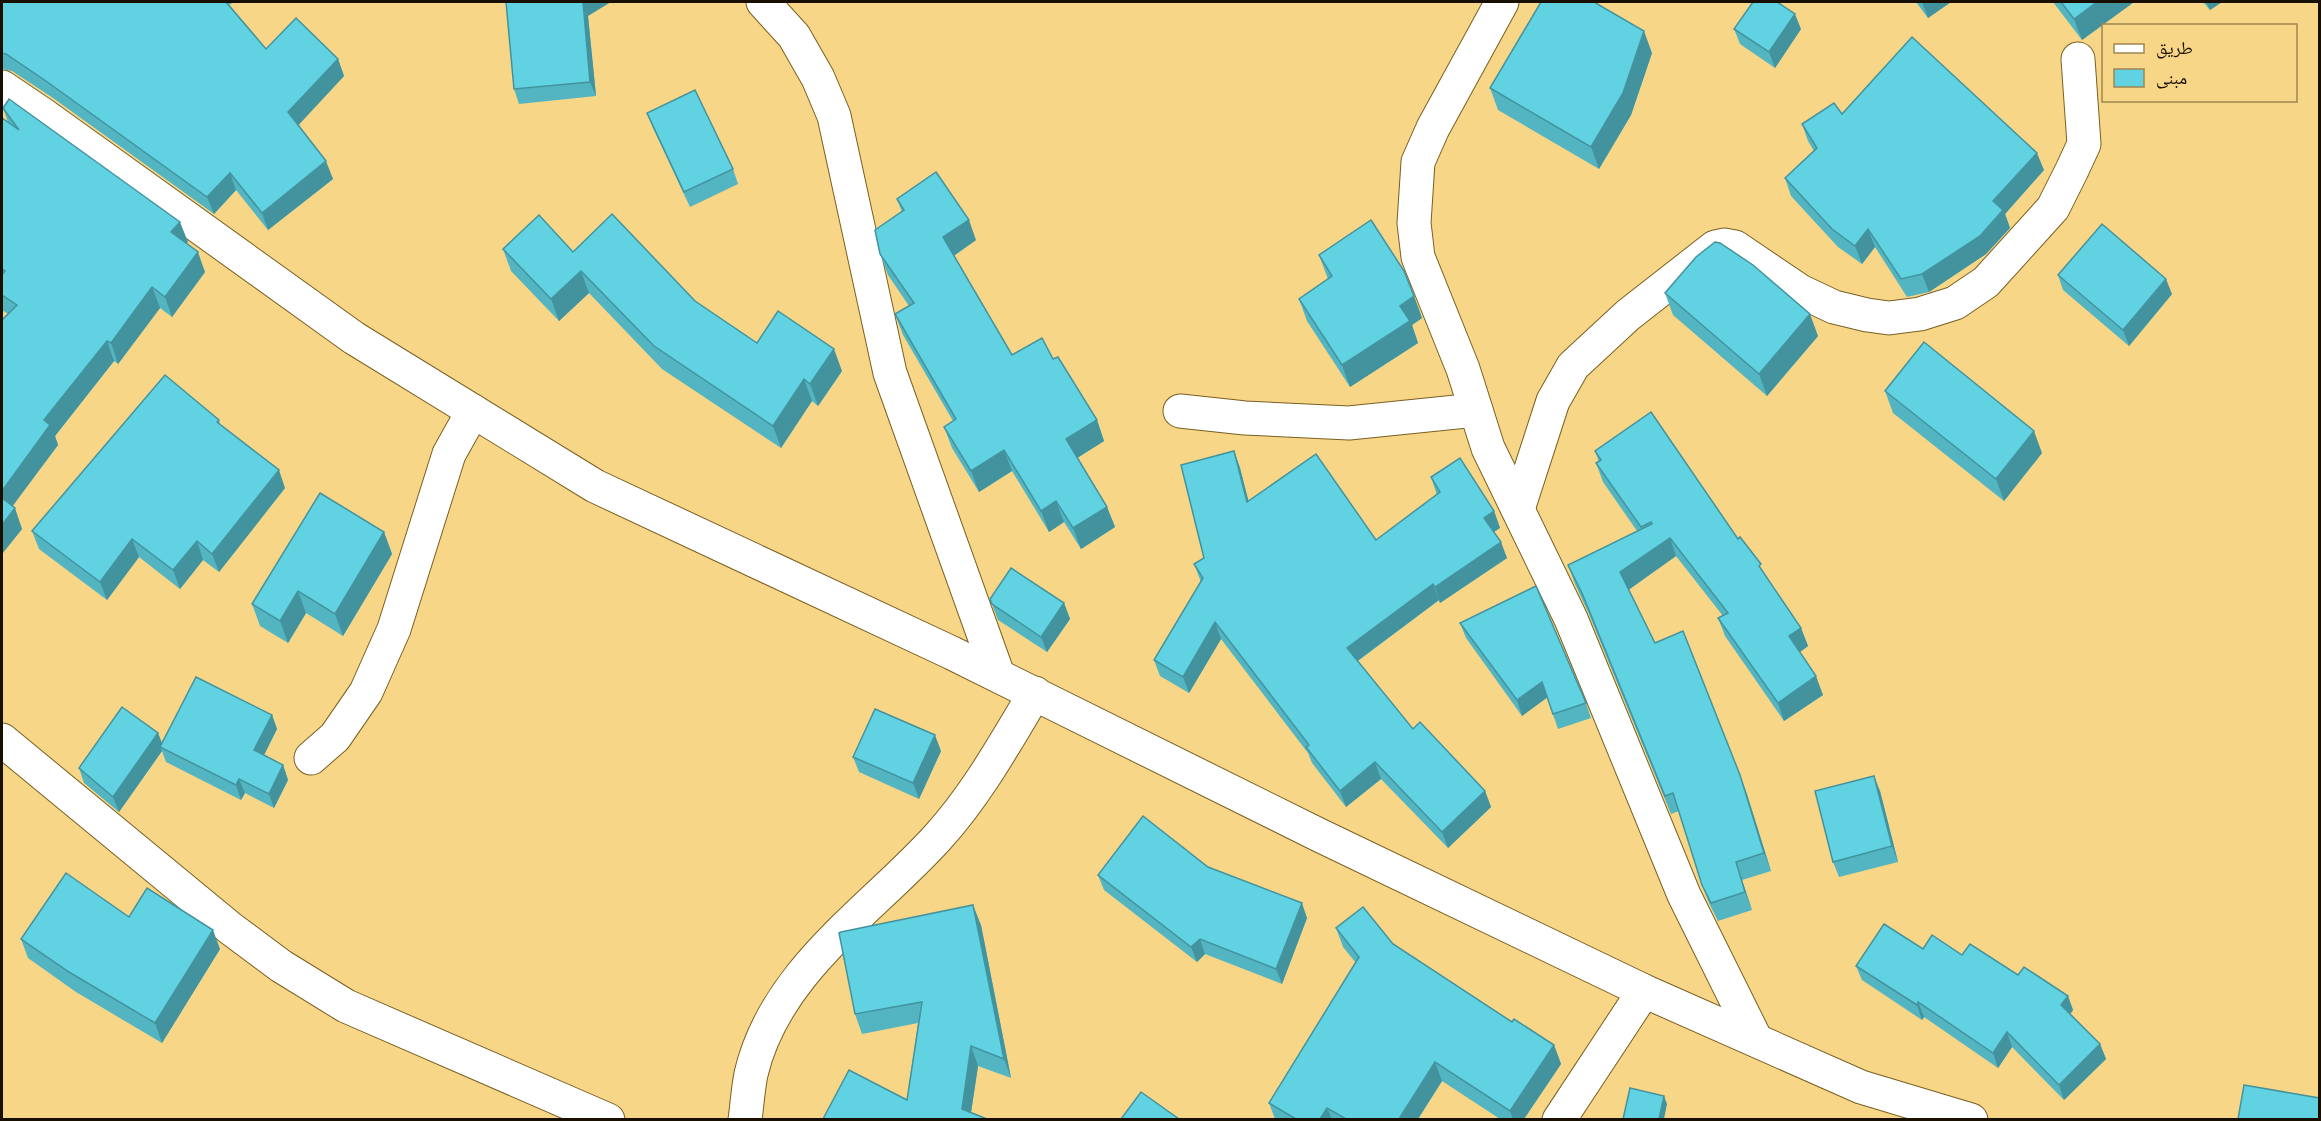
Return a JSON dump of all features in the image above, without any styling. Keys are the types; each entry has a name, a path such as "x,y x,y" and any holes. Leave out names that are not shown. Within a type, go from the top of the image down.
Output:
{"street":[{"path":"763,2 794,36 818,78 834,116 890,373 998,675"},
{"path":"1502,2 1433,128 1418,162 1414,223 1418,257 1463,369 1488,448 1571,620 1684,895 1756,1040"},
{"path":"1518,508 1553,401 1573,366 1628,315 1715,248 1724,245 1735,247 1800,291 1834,307 1867,315 1906,317 1941,309 1955,303 1986,282 2053,208 2084,144 2078,59"},
{"path":"2,87 354,338 595,486 998,675 1319,835 1644,991 1861,1087 1971,1119"},
{"path":"1180,411 1245,418 1349,423 1476,410"},
{"path":"311,758 335,737 366,692 394,629 449,454 473,411"},
{"path":"745,1119 754,1065 763,1039 786,997 812,962 834,938 922,853 975,792 1035,693"},
{"path":"2,740 230,928 281,966 346,1006 608,1119"},
{"path":"1559,1119 1644,991"}],"building":[{"path":"2,2 226,2 266,49 296,18 338,59 288,112 326,161 262,213 230,173 207,197 46,81 2,53"},
{"path":"506,2 583,2 590,82 514,89"},
{"path":"1541,2 1594,2 1644,31 1623,93 1591,147 1490,88"},
{"path":"1753,2 1777,2 1795,14 1769,52 1734,29"},
{"path":"2061,2 2097,2 2074,19"},
{"path":"1912,37 2037,153 1993,201 2003,210 1980,236 1922,274 1901,279 1868,229 1855,246 1832,229 1785,178 1817,148 1802,124 1834,103 1842,114"},
{"path":"695,90 733,169 684,192 647,113"},
{"path":"9,99 180,222 171,232 198,252 165,297 152,287 111,343 107,341 44,420 50,425 2,491 2,320 17,305 2,295 2,275 5,271 2,269 2,118 19,130 3,108"},
{"path":"936,172 969,220 943,237 1012,355 1042,338 1053,359 1058,357 1097,420 1066,439 1107,507 1073,528 1056,501 1041,511 1004,450 971,471 944,427 956,419 895,314 914,303 880,254 875,230 904,210 897,199"},
{"path":"612,214 695,301 757,343 778,311 834,349 810,384 804,379 773,426 654,346 581,271 551,299 503,249 539,215 573,252"},
{"path":"1371,220 1404,271 1414,296 1400,306 1410,321 1342,365 1299,299 1332,276 1319,255"},
{"path":"2102,224 2166,279 2123,330 2058,275"},
{"path":"1715,242 1753,265 1810,314 1759,374 1665,293 1696,257"},
{"path":"1924,342 2034,431 1996,479 1885,391"},
{"path":"165,375 219,420 217,422 279,470 212,554 197,541 173,570 132,539 100,582 32,531"},
{"path":"1651,412 1738,539 1740,537 1761,564 1759,566 1801,628 1789,636 1816,676 1778,703 1718,618 1728,613 1670,538 1620,572 1655,643 1683,631 1740,775 1764,853 1736,862 1745,892 1711,903 1702,885 1673,793 1665,796 1582,593 1568,565 1652,524 1651,522 1641,527 1596,463 1601,460 1595,451"},
{"path":"1234,451 1247,502 1316,454 1376,540 1440,492 1431,477 1460,458 1494,511 1484,518 1501,542 1435,587 1433,584 1347,648 1413,729 1420,722 1485,791 1442,832 1375,762 1340,791 1306,747 1309,745 1215,622 1183,677 1154,660 1203,578 1194,564 1204,558 1181,465"},
{"path":"320,493 384,532 335,614 298,591 280,621 252,604"},
{"path":"2,498 15,508 2,525"},
{"path":"1011,568 1064,603 1041,637 992,604 990,599"},
{"path":"1536,586 1586,703 1553,714 1542,682 1517,700 1460,623"},
{"path":"196,677 272,715 254,750 283,765 269,794 239,779 236,785 160,747"},
{"path":"122,707 158,733 113,797 79,768"},
{"path":"875,709 935,735 913,783 853,757"},
{"path":"1874,776 1892,846 1833,862 1815,791"},
{"path":"1143,816 1208,867 1302,903 1276,969 1200,939 1191,947 1098,875"},
{"path":"66,873 129,917 147,888 213,930 155,1023 69,972 21,939"},
{"path":"973,905 1004,1059 971,1046 962,1109 987,1119 823,1119 849,1070 907,1100 922,1002 855,1014 839,933"},
{"path":"1363,907 1393,944 1512,1022 1514,1019 1554,1045 1510,1111 1435,1062 1399,1119 1346,1119 1327,1108 1320,1119 1296,1119 1269,1103 1359,957 1336,928"},
{"path":"1884,924 1923,949 1932,935 1962,955 1970,944 2018,975 2024,967 2068,996 2061,1005 2100,1044 2059,1085 2007,1032 1993,1053 1918,1002 1917,1005 1856,966"},
{"path":"2244,1085 2319,1098 2319,1119 2238,1119"},
{"path":"1630,1088 1664,1096 1659,1119 1623,1119"},
{"path":"1141,1092 1179,1119 1121,1119"}]}
